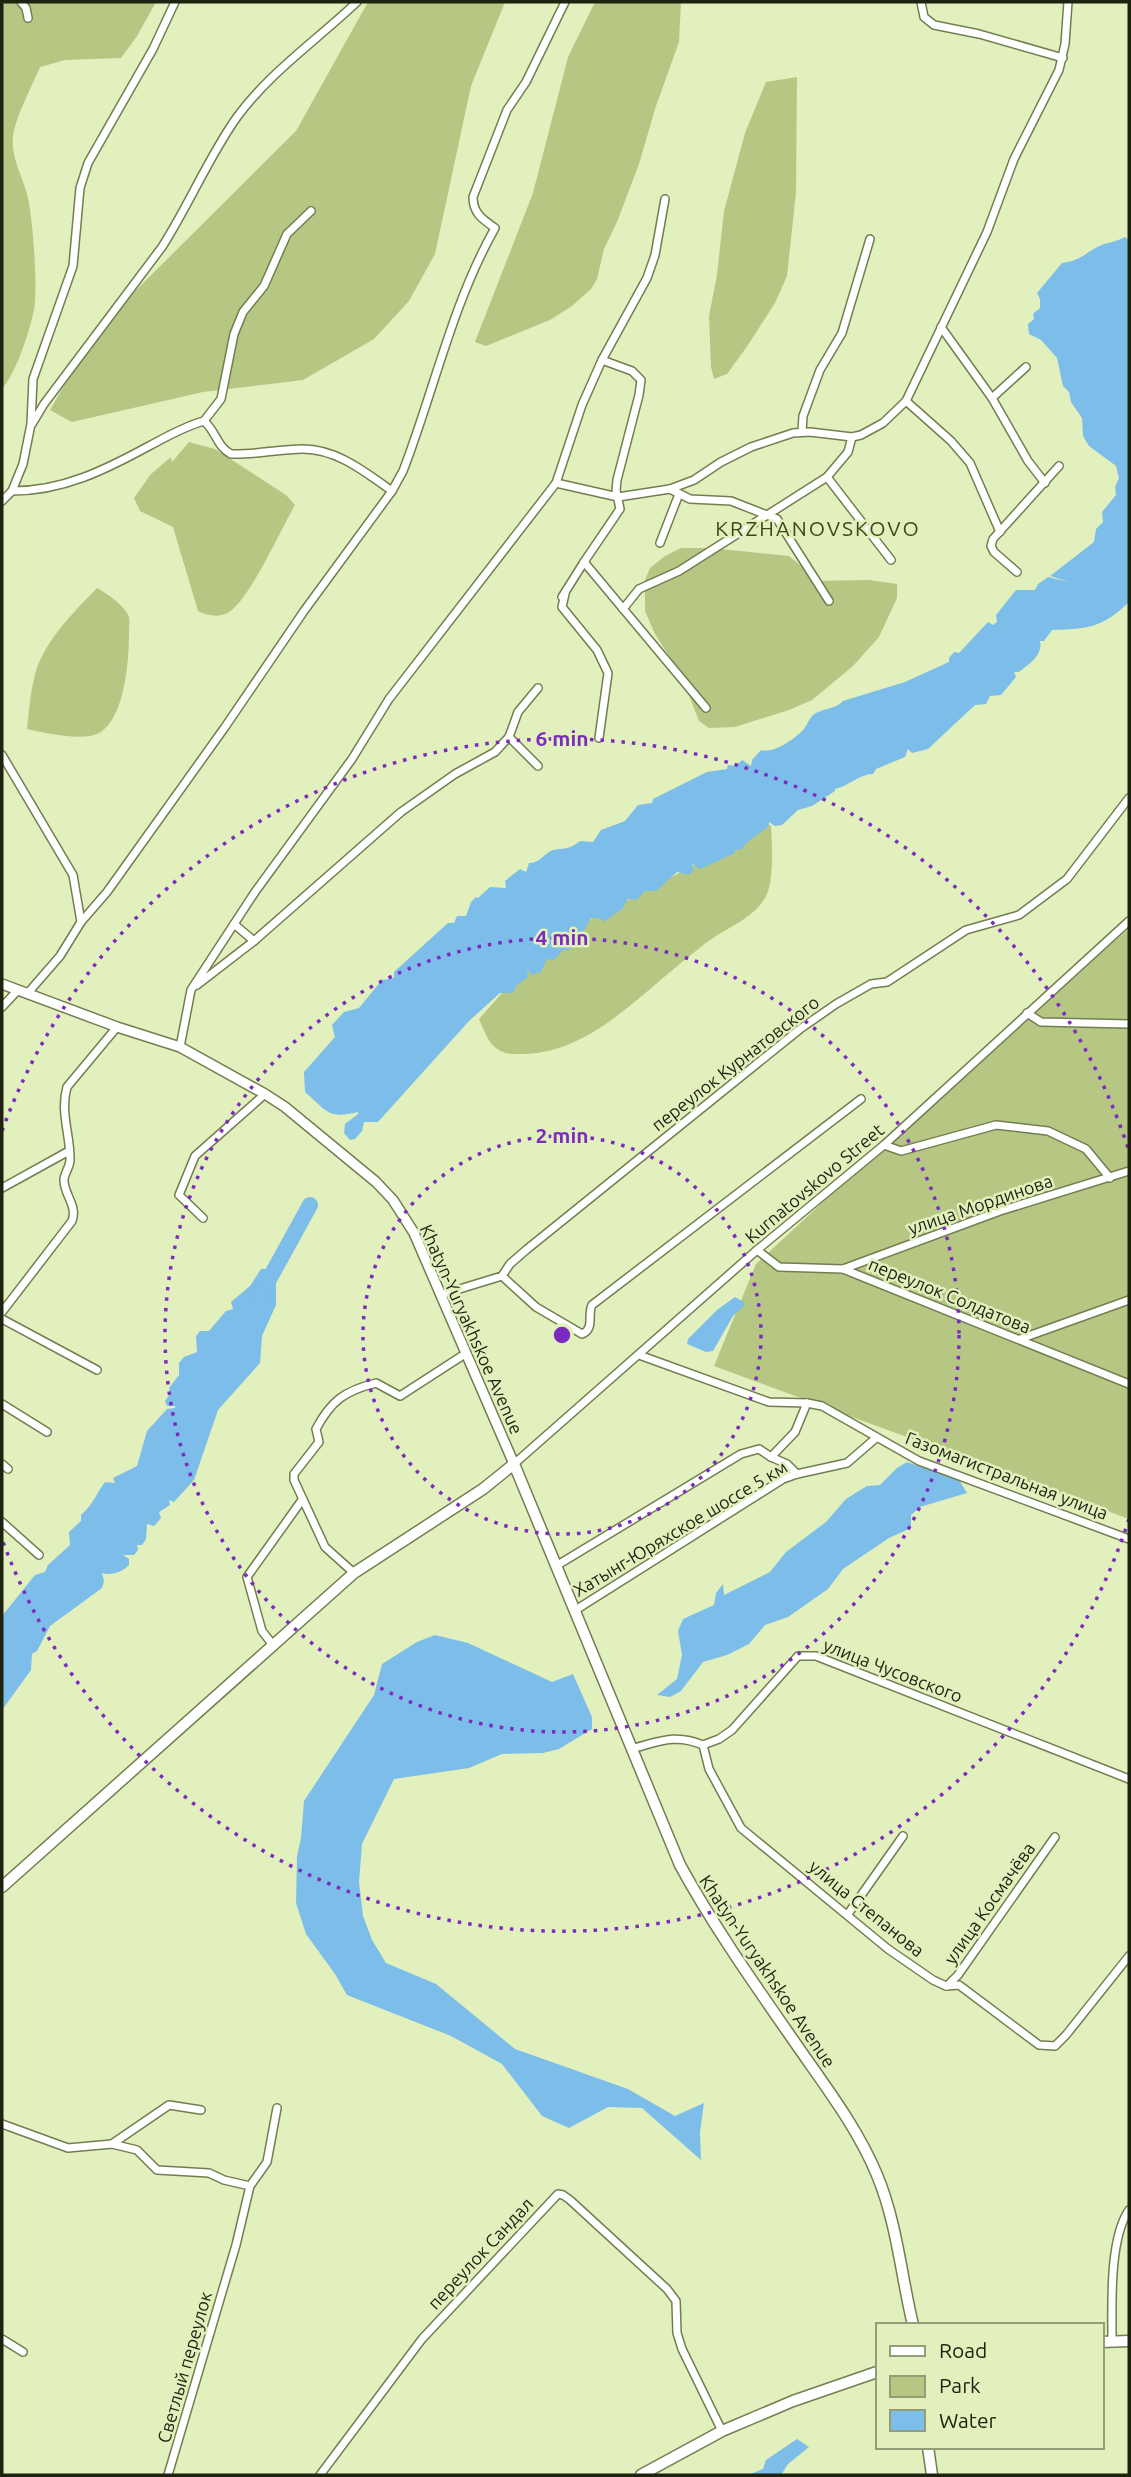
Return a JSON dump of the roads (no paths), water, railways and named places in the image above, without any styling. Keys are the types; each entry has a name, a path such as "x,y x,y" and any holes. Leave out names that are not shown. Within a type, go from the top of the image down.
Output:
{"main road":[{"name":"Khatyn-Yuryakhskoe Avenue","path":"514,1464 680,1864 701,1904 862,2143 886,2199 912,2323"},
{"path":"2,1888 354,1573 483,1489 514,1464"},
{"name":"Khatyn-Yuryakhskoe Avenue","path":"906,2323 907,2302"},
{"path":"1106,2341 1129,2341"},
{"path":"641,2475 722,2431 793,2401 876,2372"},
{"path":"863,2377 876,2379"},
{"path":"928,2449 932,2475"}],"street":[{"path":"21,2 26,8 28,18"},
{"path":"2,501 12,491 23,464 31,424 31,394 35,371 74,266 75,226 84,174 153,49 174,2"},
{"path":"31,424 162,247 237,117 273,76 357,2"},
{"path":"2,1007 60,956 80,922 107,892 304,611 392,491 412,447 465,291 495,229 473,208 473,197 507,110 526,82 565,2"},
{"path":"921,2 923,17 934,25 979,34 1063,58"},
{"path":"556,483 618,497 670,489 694,480 751,447 802,432 852,437 883,423 906,401 987,232 1014,159 1059,70 1063,58 1068,2"},
{"path":"180,1046 191,990 234,924 352,759 389,699 556,483 582,405 602,360 647,278 655,255 664,200"},
{"path":"12,491 45,490 62,486 100,472 172,434 204,421 221,398 234,334 243,312 264,286 287,234 311,211"},
{"path":"802,432 803,416 820,370 842,333 870,239"},
{"path":"941,327 992,398 1028,461 1045,483"},
{"path":"599,738 608,673 597,650 562,607 564,595 620,509 617,480 641,380 632,371 602,360"},
{"path":"992,398 1026,367"},
{"path":"906,401 951,441 970,463 1000,532"},
{"path":"204,421 210,426 223,450 231,454 304,449 321,451 339,456 392,491"},
{"path":"624,609 639,589 679,572 827,477 848,452 852,437"},
{"path":"1017,572 994,552 991,546 993,539 1059,466"},
{"path":"827,477 891,560"},
{"path":"670,489 690,499 731,501 777,519 829,601"},
{"path":"660,542 679,494"},
{"path":"584,562 706,708"},
{"path":"191,990 254,941 401,812 455,774 495,752 509,737 518,712 538,688"},
{"path":"509,737 538,766"},
{"path":"2,755 73,875 80,922"},
{"name":"переулок Курнатовского","path":"502,1276 510,1264 526,1250 809,1023 872,984 887,982 966,930 1018,915 1067,879 1129,798"},
{"name":"Kurnatovskovo Street","path":"514,1464 757,1250 884,1145 1129,920"},
{"path":"234,924 254,941"},
{"name":"Khatyn-Yuryakhskoe Avenue","path":"2,984 117,1027 180,1046 285,1107 367,1174 393,1200 414,1233 464,1354 514,1464"},
{"path":"1027,1013 1041,1022 1129,1024"},
{"path":"2,1312 72,1221 74,1210 64,1180 71,1160 63,1107 67,1087 117,1027"},
{"path":"203,1218 179,1195 195,1156 265,1094"},
{"path":"440,1295 502,1276 536,1307 582,1334 587,1332 592,1305 861,1099"},
{"path":"884,1145 901,1150 996,1125 1048,1130 1086,1149 1110,1178"},
{"path":"2,1188 69,1151"},
{"name":"улица Мординова","path":"842,1269 1000,1212 1129,1171"},
{"name":"переулок Солдатова","path":"757,1250 779,1267 842,1269 1129,1384"},
{"path":"1020,1339 1129,1300"},
{"path":"2,1319 97,1370"},
{"path":"354,1573 325,1547 294,1480 295,1474 319,1442 316,1429 326,1410 353,1388 376,1383 400,1396 464,1354"},
{"name":"Газомагистральная улица","path":"639,1355 769,1402 822,1406 919,1461 1129,1539"},
{"name":"Хатынг-Юряхское шоссе 5 км","path":"556,1566 741,1454 759,1449 771,1457 794,1432 807,1403"},
{"path":"2,1404 47,1432"},
{"name":"Хатынг-Юряхское шоссе 5 км","path":"574,1611 783,1479 848,1462 876,1438"},
{"path":"771,1457 787,1464 797,1474"},
{"path":"273,1645 262,1631 247,1577 302,1500"},
{"path":"2,1522 39,1555"},
{"name":"улица Чусовского","path":"703,1745 732,1730 798,1656 816,1656 1129,1779"},
{"path":"631,1749 680,1738 703,1745"},
{"name":"улица Степанова","path":"703,1745 709,1769 741,1828 888,1949 933,1980 946,1986 960,1985 1039,2045 1055,2046 1129,1956"},
{"path":"848,1914 903,1836"},
{"name":"улица Космачёва","path":"946,1986 958,1975 1055,1837"},
{"path":"112,2144 169,2105 201,2110"},
{"name":"Светлый переулок","path":"168,2475 230,2267 250,2186 267,2162 277,2108"},
{"path":"2,2124 68,2148 112,2144 137,2150 157,2169 209,2174 250,2186"},
{"name":"переулок Сандал","path":"320,2475 422,2339 558,2194 570,2200 667,2289 676,2301 677,2333 682,2349 722,2431"},
{"path":"1106,2341 1122,2221 1129,2210"},
{"path":"2,2339 23,2352"}],"water":[{"path":"1125,237 1129,240 1129,602 1111,617 1094,625 1052,630 1044,641 1040,641 1039,651 1034,659 1019,672 1014,672 1016,677 1001,695 990,696 986,704 975,705 928,749 912,753 908,749 905,757 876,769 873,774 835,789 812,806 798,810 782,825 775,826 769,822 769,826 741,850 735,849 735,853 700,869 692,864 694,870 689,875 677,872 656,891 645,891 637,900 628,899 622,909 603,922 600,918 591,918 583,932 586,938 580,944 573,938 573,947 567,951 564,949 554,960 547,959 540,974 530,975 530,971 527,971 528,977 516,986 513,993 500,993 469,1021 378,1122 364,1122 362,1131 355,1139 350,1140 344,1133 345,1124 358,1112 340,1115 324,1109 305,1092 304,1072 335,1037 332,1025 344,1012 359,1008 382,980 394,978 394,972 448,923 454,923 457,916 466,916 476,897 490,887 506,888 505,881 520,869 526,872 529,863 538,861 553,850 570,847 580,841 593,842 601,830 625,821 638,805 652,803 653,799 707,772 727,769 728,765 736,766 742,760 751,766 752,760 761,750 772,750 790,741 817,713 843,701 905,682 949,662 954,652 959,653 988,622 993,625 997,622 996,615 1016,590 1035,590 1038,584 1048,577 1069,582 1050,576 1094,542 1096,529 1103,522 1102,512 1116,495 1115,487 1119,478 1116,466 1089,446 1083,436 1082,418 1063,386 1057,358 1041,340 1029,334 1028,324 1040,308 1037,293 1062,263 1075,260 1104,244"},
{"path":"261,1269 265,1269 276,1280 276,1305 262,1336 260,1363 218,1410 194,1480 174,1502 169,1500 170,1505 159,1512 161,1518 154,1526 147,1524 146,1539 142,1545 137,1545 138,1550 134,1555 123,1555 129,1559 129,1565 117,1573 102,1573 102,1588 50,1626 37,1651 32,1654 31,1670 2,1710 2,1616 35,1575 45,1572 48,1565 70,1545 69,1532 81,1521 81,1515 105,1482 115,1483 113,1478 137,1466 147,1431 167,1409 175,1408 167,1406 165,1401 170,1394 169,1388 179,1375 179,1363 184,1357 197,1352 196,1336 200,1331 209,1331 226,1311 233,1309 231,1302 250,1286"},
{"path":"735,1297 744,1302 744,1306 733,1316 713,1351 706,1352 687,1344 688,1339 717,1310"},
{"path":"907,1462 959,1480 967,1493 920,1507 911,1515 911,1528 889,1538 843,1569 828,1589 788,1617 765,1625 749,1644 727,1655 703,1662 681,1691 670,1697 657,1695 677,1679 682,1655 678,1631 683,1619 714,1605 716,1593 723,1584 724,1595 770,1572 786,1552 826,1522 846,1499 867,1486 880,1485"},
{"path":"435,1635 468,1643 552,1682 573,1674 592,1717 592,1729 559,1749 543,1753 502,1754 469,1768 394,1779 362,1844 359,1882 363,1916 372,1940 386,1963 436,1984 515,2049 628,2089 675,2116 704,2103 700,2132 701,2160 642,2108 608,2107 569,2128 542,2116 502,2064 451,2036 347,1995 306,1934 296,1903 297,1856 304,1801 374,1695 382,1664 417,1642"},
{"path":"797,2439 809,2447 788,2464 781,2475 748,2475 763,2469 766,2460"}],"waterway":[{"path":"261,1294 310,1205"}],"district":[{"name":"KRZHANOVSKOVO","path":"818,528"}]}
